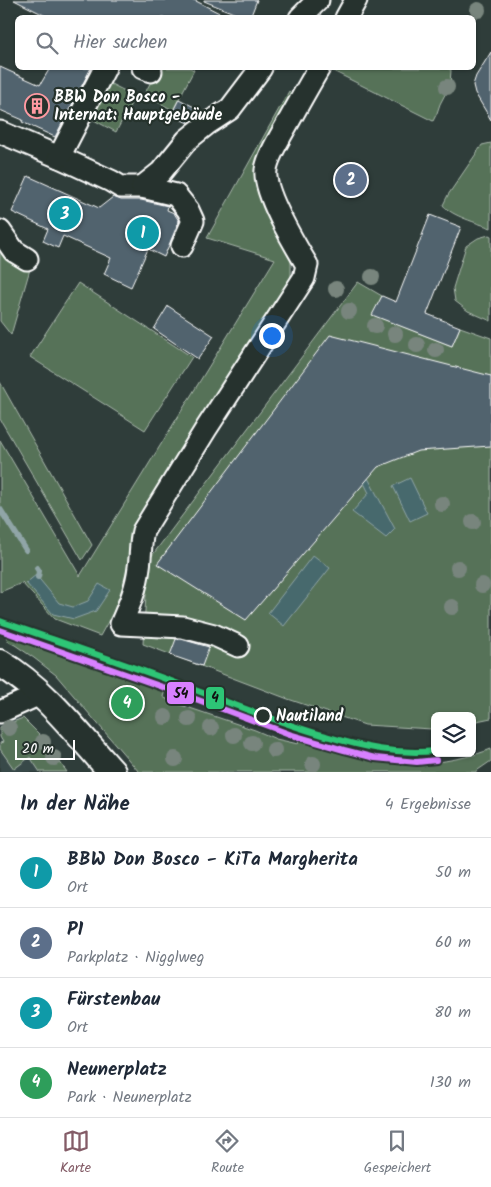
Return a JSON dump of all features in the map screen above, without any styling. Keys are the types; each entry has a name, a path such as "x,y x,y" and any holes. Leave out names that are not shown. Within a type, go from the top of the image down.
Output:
{"main road":[{"path":"0,663 12,670 54,706 112,772"},
{"path":"87,744 105,772"},
{"path":"87,744 118,772"}],"street":[{"path":"303,15 318,0"},
{"path":"348,15 356,0"},
{"path":"59,157 104,70"},
{"path":"142,188 161,172 187,140 230,109 259,70"},
{"path":"238,646 214,635 183,627 121,624 132,598 139,567 140,542 143,531 206,429 304,278 307,265 290,236 272,198 266,170 276,144 318,70"},
{"path":"0,132 59,157 121,187 142,188 176,196 188,210 193,221 182,246"},
{"path":"0,231 14,251 27,259"},
{"path":"0,712 40,694"}],"shaded area":[{"path":"0,702 19,719 23,718 41,736 67,772 0,772"}],"green space":[{"path":"157,70 194,70 173,110 144,95"},
{"path":"451,70 450,85 433,121 333,71"},
{"path":"107,82 135,96 116,132 88,117"},
{"path":"289,91 294,95 259,188 291,260 291,278 186,453 131,580 100,636 55,619 22,583 0,592 0,440 80,576 275,259 207,238"},
{"path":"491,143 491,228 458,216 443,205 482,145"},
{"path":"491,236 491,321 468,311 455,301 453,288 466,246 478,238"},
{"path":"0,250 4,255 30,269 11,335 0,321"},
{"name":"Nautiland","path":"358,282 382,296 373,315 452,346 460,327 491,338 491,718 476,721 476,712 431,712 431,729 365,725 288,699 143,644 148,561"},
{"path":"78,283 192,357 145,430 30,357"},
{"path":"0,382 92,545 82,560 0,419"},
{"path":"7,635 16,637 165,690 163,697 172,702 276,739 298,744 301,736 374,759 420,765 465,757 476,757 476,754 491,749 491,761 475,772 139,772 56,675 9,642 6,637"},
{"path":"23,718 41,736 67,772 40,772 30,757 14,769 0,749 0,743 3,742 0,737 0,727"}],"water":[{"path":"368,478 395,529 386,538 352,512 369,493 364,483"},
{"path":"410,478 427,513 410,521 393,486"},
{"path":"313,555 330,568 284,626 268,613"},
{"path":"36,575 59,603 73,607 88,601 99,584 110,590 96,611 74,619 53,614 26,583"}],"building":[{"path":"14,0 194,0 223,15 44,15"},
{"path":"257,0 251,15 239,15 204,1"},
{"path":"491,52 491,120 475,93 473,85 476,76"},
{"name":"BBW Don Bosco - Internat: Hauptgebäude","path":"0,67 40,85 49,70 90,70 55,137 0,110"},
{"path":"179,99 196,108 188,123 171,115"},
{"path":"28,176 99,208 113,197 121,200 141,200 168,206 167,210 174,213 179,221 164,257 148,249 131,287 104,274 111,258 63,236 58,248 43,241 48,229 12,212"},
{"path":"430,215 461,227 427,314 460,327 452,346 372,315 382,296 396,302"},
{"path":"168,306 214,336 198,359 154,329"},
{"path":"330,335 491,376 491,446 418,451 378,467 246,620 157,564"},
{"path":"176,639 209,647 202,666 170,655"}],"waterway":[{"path":"0,509 26,550"},
{"path":"37,568 39,571 38,577"}],"tram line":[{"name":"4","path":"0,621 135,668 252,712 353,744 394,751 431,751"}],"transit line":[{"name":"54","path":"0,630 292,735 375,758 417,762 436,760"}],"place":[{"name":"BBW Don Bosco - Internat: Hauptgebäude","path":"37,106"},
{"name":"P1","path":"351,180"},
{"name":"Fürstenbau","path":"65,214"},
{"name":"BBW Don Bosco - KiTa Margherita","path":"143,233"},
{"name":"Neunerplatz","path":"127,703"},
{"name":"Nautiland","path":"263,716"}]}
